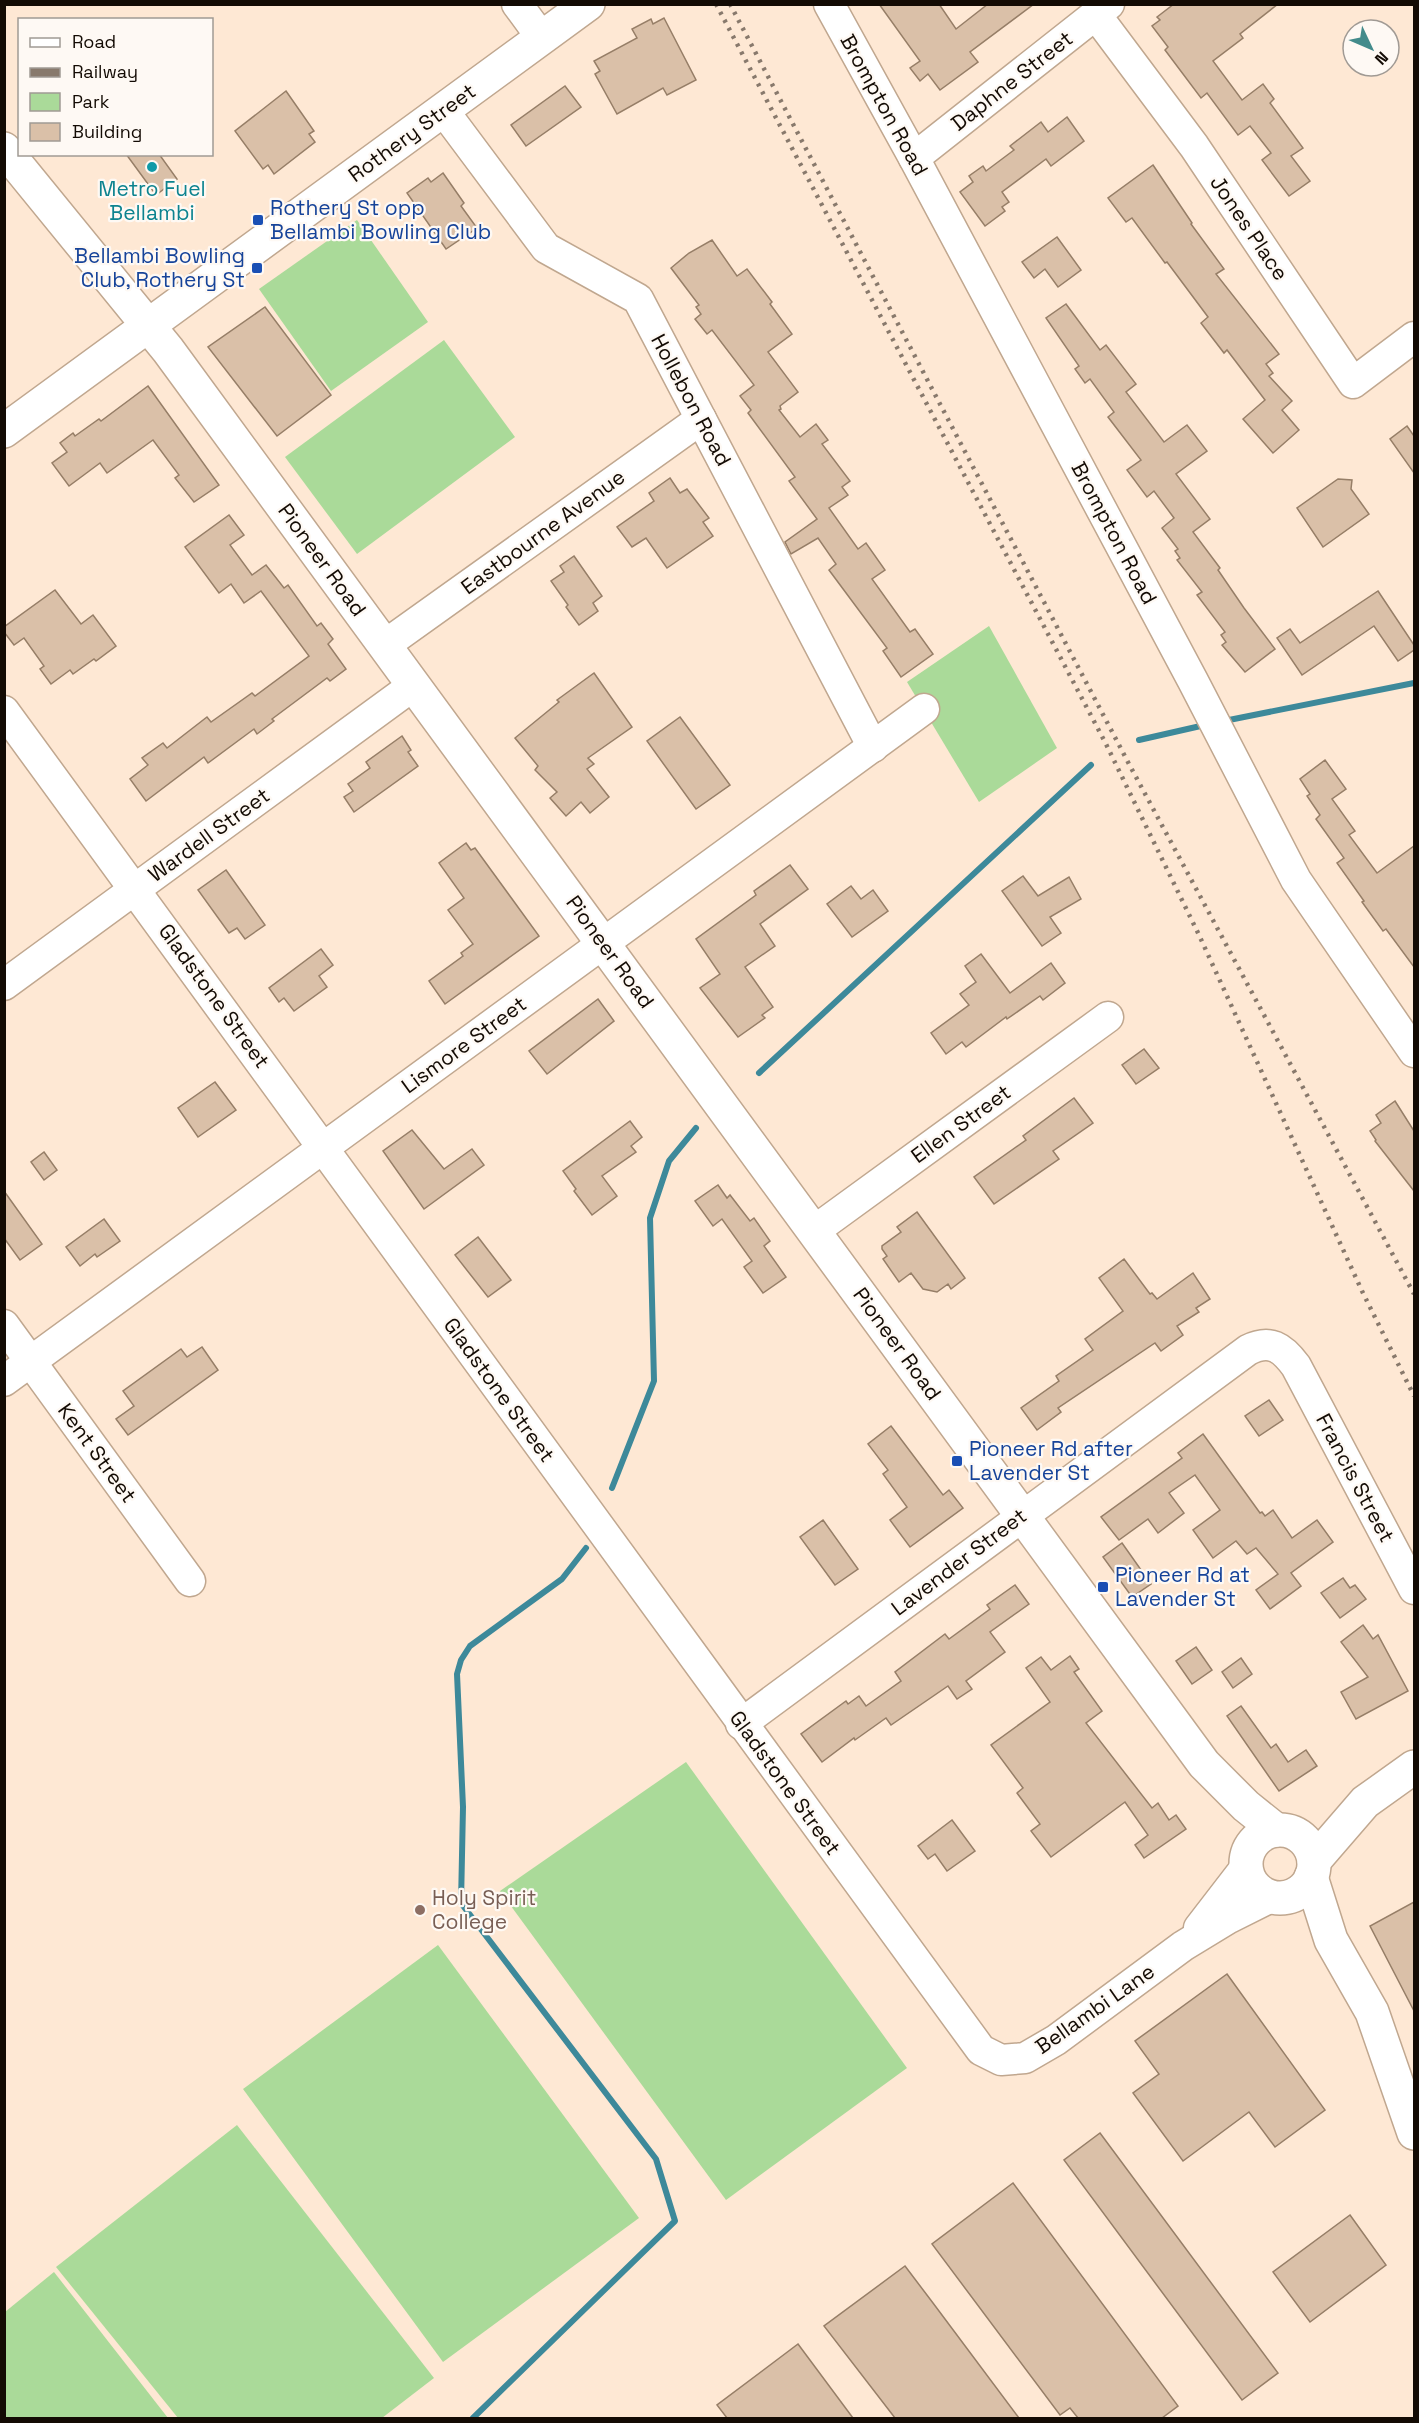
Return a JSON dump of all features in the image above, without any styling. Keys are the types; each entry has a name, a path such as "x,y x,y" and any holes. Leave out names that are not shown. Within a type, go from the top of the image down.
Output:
{"main road":[{"name":"Rothery Street","path":"4,431 588,4"},
{"name":"Pioneer Road","path":"4,149 150,326 1204,1764 1246,1806 1282,1830 1306,1842 1312,1851 1313,1869 1331,1940"},
{"name":"Pioneer Road","path":"1204,1764 1229,1817 1253,1886 1274,1898 1331,1940"},
{"path":"1274,1898 1298,1893 1306,1886 1313,1869 1365,1803 1414,1767"},
{"path":"1246,1864 1248,1851 1259,1837 1365,1803"},
{"path":"1331,1940 1372,2012 1414,2133"}],"street":[{"path":"517,4 542,38"},
{"name":"Brompton Road","path":"829,4 914,158 1296,880 1412,1044"},
{"name":"Daphne Street","path":"914,158 1103,10"},
{"name":"Jones Place","path":"1103,10 1353,383 1414,337"},
{"name":"Hollebon Road","path":"443,110 546,248 638,299 873,747"},
{"name":"Eastbourne Avenue","path":"385,645 701,419"},
{"name":"Wardell Street","path":"4,985 414,685"},
{"name":"Lismore Street","path":"4,1381 924,709"},
{"name":"Gladstone Street","path":"4,711 325,1147 741,1724 981,2050 1001,2060"},
{"name":"Ellen Street","path":"814,1231 1108,1017"},
{"name":"Kent Street","path":"4,1325 190,1581"},
{"name":"Lavender Street","path":"741,1724 1248,1350 1262,1344 1276,1346 1296,1366"},
{"name":"Francis Street","path":"1296,1366 1414,1589"},
{"name":"Bellambi Lane","path":"1183,1946 1218,1906 1246,1864"},
{"name":"Bellambi Lane","path":"1001,2060 1025,2058 1056,2040 1183,1946 1229,1918 1274,1898"}],"green space":[{"path":"357,220 428,322 331,391 259,289"},
{"path":"444,340 515,437 357,554 285,457"},
{"path":"989,626 1057,748 979,802 907,682"},
{"path":"686,1762 907,2068 726,2200 500,1891"},
{"path":"438,1945 639,2218 443,2362 243,2089"},
{"path":"237,2125 434,2378 382,2418 178,2418 56,2267"},
{"path":"54,2272 168,2418 5,2418 5,2312"}],"building":[{"path":"879,4 939,4 956,29 988,4 1034,4 970,52 978,62 940,90 928,74 920,81 910,68 920,61"},
{"path":"1174,4 1278,4 1240,34 1243,38 1213,61 1242,100 1263,84 1274,99 1270,103 1303,148 1291,156 1310,181 1289,196 1262,160 1271,153 1250,126 1238,135 1207,93 1201,98 1165,50 1168,47 1152,26 1160,20 1157,17"},
{"path":"664,18 696,80 667,95 663,88 617,114 595,74 600,71 594,61 637,38 632,29 651,19 653,24"},
{"path":"565,86 581,107 526,146 511,125"},
{"path":"286,91 314,131 309,134 315,142 274,174 268,165 263,169 235,131"},
{"path":"1067,117 1084,141 1051,166 1046,159 1002,192 1009,202 1002,207 1005,211 985,226 960,192 973,182 969,176 983,166 986,171 1014,150 1010,146 1041,122 1048,132"},
{"name":"Metro Fuel Bellambi","path":"127,156 160,156 177,179 156,195"},
{"path":"1153,165 1191,224 1224,269 1216,274 1279,354 1266,364 1273,373 1269,376 1292,401 1282,410 1299,430 1273,453 1243,419 1265,400 1227,350 1224,353 1201,323 1208,317 1167,262 1165,263 1132,218 1126,222 1108,198"},
{"path":"443,173 464,203 461,206 477,228 446,249 407,193 428,178 431,182"},
{"path":"1057,237 1081,270 1058,287 1045,269 1034,278 1022,262"},
{"path":"712,240 737,276 747,269 792,334 768,352 798,392 780,406 779,410 800,437 816,424 828,440 822,444 850,481 842,487 848,495 829,508 858,549 866,543 885,570 872,579 910,632 915,629 933,654 901,677 883,651 887,648 829,570 836,564 818,538 791,554 785,542 817,519 789,481 795,477 748,413 751,410 740,396 754,385 712,330 707,334 695,319 701,314 696,307 699,305 671,268 689,253"},
{"path":"1066,304 1100,350 1106,345 1136,384 1126,392 1164,442 1187,425 1207,451 1176,474 1210,519 1193,532 1220,568 1218,570 1244,608 1275,649 1245,672 1222,645 1226,642 1221,635 1225,632 1197,595 1202,592 1177,560 1180,558 1175,551 1178,549 1162,528 1174,518 1154,491 1147,497 1127,470 1141,460 1108,417 1114,412 1090,379 1085,383 1075,369 1079,366 1046,318"},
{"path":"265,307 331,395 277,436 208,347"},
{"path":"148,386 219,485 194,502 175,478 179,475 153,440 107,473 100,463 69,486 52,463 67,452 60,443 73,433 75,436 99,419 101,421"},
{"path":"1407,426 1414,436 1414,473 1390,439"},
{"path":"670,478 680,493 687,489 709,518 703,522 713,536 667,568 646,538 632,547 617,527 654,501 649,493"},
{"path":"1338,479 1352,480 1351,489 1369,514 1323,547 1297,508"},
{"path":"229,515 244,535 230,545 252,575 266,565 284,588 288,585 317,626 321,623 333,639 328,644 346,669 330,681 327,678 272,719 274,721 257,734 254,729 208,763 204,757 146,801 130,779 148,765 142,758 163,743 167,748 207,717 211,722 252,693 255,696 309,656 261,591 244,603 231,584 219,593 185,547"},
{"path":"574,556 602,596 593,603 598,611 579,625 551,581 564,572 560,566"},
{"path":"55,590 81,624 93,615 116,646 96,661 94,659 73,674 70,670 51,684 40,669 44,666 24,638 14,645 4,632 4,627"},
{"path":"1378,591 1414,645 1414,650 1398,661 1374,626 1302,675 1277,638 1290,629 1300,643"},
{"path":"594,673 632,727 588,758 594,764 587,769 609,797 590,813 581,802 566,816 550,798 557,792 535,770 538,766 515,738 559,702 557,700"},
{"path":"680,717 730,785 696,809 647,741"},
{"path":"402,736 411,750 408,752 418,766 354,812 344,797 353,791 348,784 370,768 366,762"},
{"path":"1325,760 1346,789 1332,799 1355,831 1349,835 1377,873 1414,846 1414,967 1386,929 1383,931 1362,902 1364,901 1337,863 1344,858 1316,819 1320,815 1307,796 1310,794 1300,779"},
{"path":"466,843 471,850 475,848 539,936 445,1004 429,981 463,956 461,953 473,944 448,910 464,898 439,863"},
{"path":"790,865 808,889 760,924 775,946 745,967 773,1007 762,1015 765,1018 738,1037 700,988 720,974 696,939 756,895 754,891"},
{"path":"226,870 265,925 245,939 237,928 229,933 198,890"},
{"path":"1023,876 1038,896 1069,877 1081,899 1050,917 1061,933 1042,946 1002,891"},
{"path":"851,886 861,899 873,890 888,911 852,937 827,904"},
{"path":"321,949 333,965 319,976 327,987 294,1011 284,998 279,1002 269,988"},
{"path":"981,954 1010,993 1051,963 1065,983 1043,1000 1040,996 1007,1019 1006,1017 966,1047 962,1042 946,1054 931,1033 969,1005 960,994 976,982 965,966"},
{"path":"598,999 614,1021 547,1074 529,1051"},
{"path":"1144,1049 1159,1068 1136,1084 1122,1065"},
{"path":"215,1082 236,1110 198,1137 178,1108"},
{"path":"1074,1098 1093,1123 1053,1151 1059,1159 994,1204 974,1177 1026,1140 1023,1136"},
{"path":"1395,1101 1414,1131 1414,1191 1375,1141 1370,1131 1381,1123 1376,1115"},
{"path":"630,1121 642,1137 631,1146 636,1152 602,1176 617,1196 592,1215 574,1191 576,1189 563,1171"},
{"path":"412,1130 444,1169 472,1149 484,1165 424,1209 383,1151"},
{"path":"44,1152 57,1170 44,1180 31,1162"},
{"path":"718,1185 727,1198 730,1195 750,1221 754,1218 770,1241 764,1246 786,1277 763,1293 744,1267 752,1261 722,1219 713,1226 695,1201"},
{"path":"4,1191 42,1244 20,1260 4,1238"},
{"path":"917,1212 965,1278 951,1289 948,1284 937,1292 923,1289 911,1273 899,1282 883,1259 887,1256 882,1246 901,1232 897,1227"},
{"path":"104,1219 120,1241 97,1257 95,1254 80,1266 66,1247"},
{"path":"478,1237 511,1280 488,1297 455,1255"},
{"path":"1124,1259 1150,1294 1152,1293 1157,1299 1193,1273 1210,1299 1196,1308 1199,1312 1177,1326 1183,1335 1161,1351 1155,1343 1058,1408 1061,1412 1037,1430 1021,1408 1059,1381 1056,1376 1093,1350 1085,1339 1123,1311 1099,1278"},
{"path":"202,1347 218,1370 128,1435 116,1419 134,1406 123,1391 181,1349 187,1357"},
{"path":"1269,1400 1283,1420 1259,1436 1245,1416"},
{"path":"891,1426 943,1495 949,1490 963,1508 910,1547 890,1520 907,1507 883,1474 888,1470 868,1444"},
{"path":"1203,1434 1260,1513 1262,1512 1265,1516 1273,1510 1292,1538 1317,1520 1333,1542 1291,1573 1301,1586 1270,1609 1256,1590 1278,1574 1256,1548 1247,1554 1236,1541 1213,1558 1193,1530 1220,1510 1195,1475 1169,1493 1184,1513 1158,1533 1148,1519 1119,1540 1101,1517 1182,1458 1178,1453"},
{"path":"823,1520 858,1569 835,1585 800,1537"},
{"path":"1122,1543 1151,1584 1132,1597 1103,1557"},
{"path":"1343,1578 1350,1588 1355,1585 1366,1599 1340,1618 1321,1593"},
{"path":"1015,1585 1029,1604 990,1632 1005,1652 966,1681 972,1689 957,1699 948,1686 891,1725 886,1718 822,1762 801,1734 846,1701 848,1704 859,1696 866,1706 901,1681 895,1672 945,1634 949,1639 990,1609 987,1605"},
{"path":"1363,1625 1373,1639 1378,1635 1408,1691 1356,1719 1341,1692 1368,1677 1341,1642"},
{"path":"1196,1647 1212,1670 1192,1684 1176,1661"},
{"path":"1070,1656 1079,1669 1074,1672 1102,1711 1086,1723 1152,1808 1158,1803 1169,1820 1176,1815 1186,1829 1144,1858 1135,1845 1148,1835 1125,1802 1051,1857 1031,1831 1040,1824 1017,1793 1023,1788 991,1745 1050,1702 1026,1668 1041,1657 1051,1670"},
{"path":"1241,1658 1252,1674 1233,1688 1222,1672"},
{"path":"1241,1706 1271,1748 1276,1744 1288,1762 1306,1750 1317,1766 1279,1791 1227,1716"},
{"path":"952,1820 975,1851 947,1871 935,1854 928,1859 918,1846"},
{"path":"1414,1902 1414,2011 1370,1926"},
{"path":"1227,1974 1325,2110 1275,2147 1249,2112 1183,2161 1133,2093 1159,2074 1135,2041"},
{"path":"1100,2133 1278,2373 1242,2400 1064,2160"},
{"path":"1013,2183 1178,2406 1162,2418 1078,2418 1070,2408 1060,2415 932,2244"},
{"path":"1350,2215 1386,2265 1310,2322 1273,2272"},
{"path":"905,2266 1019,2418 895,2418 824,2326"},
{"path":"798,2344 853,2418 727,2418 717,2405"}],"waterway":[{"path":"1224,721 1414,683"},
{"path":"1139,740 1205,725"},
{"path":"759,1073 1091,765"},
{"path":"612,1488 654,1381 650,1218 669,1161 696,1128"},
{"path":"473,2418 675,2221 656,2159 461,1903 463,1807 457,1674 461,1660 470,1646 562,1579 586,1548"}],"railway":[{"path":"716,4 1106,744 1199,935 1362,1291 1414,1396"},
{"path":"730,4 1129,764 1414,1294"}],"place":[{"name":"Metro Fuel Bellambi","path":"152,167"},
{"name":"Rothery St opp Bellambi Bowling Club","path":"258,220"},
{"name":"Bellambi Bowling Club, Rothery St","path":"257,268"},
{"name":"Pioneer Rd after Lavender St","path":"957,1461"},
{"name":"Pioneer Rd at Lavender St","path":"1103,1587"},
{"name":"Holy Spirit College","path":"420,1910"}]}
